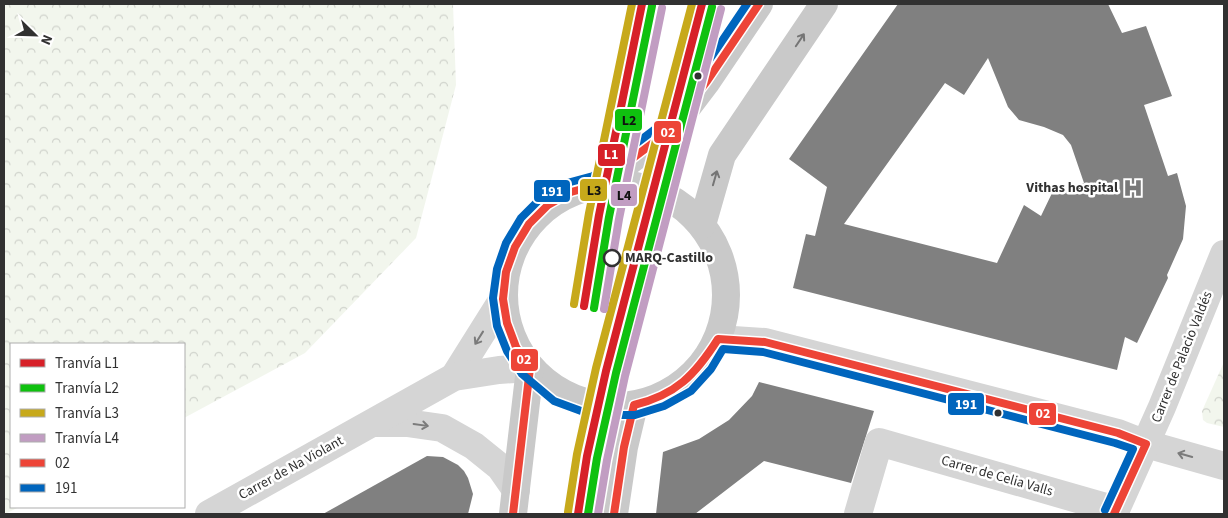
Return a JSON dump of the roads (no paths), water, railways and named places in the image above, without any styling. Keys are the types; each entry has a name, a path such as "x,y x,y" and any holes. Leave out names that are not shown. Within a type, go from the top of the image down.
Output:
{"main road":[{"path":"597,185 669,131 707,81 759,4"},
{"path":"702,225 722,155 824,4"},
{"path":"626,184 655,190 681,204 702,225 715,245 723,268 726,292 725,316 718,339 703,363 684,383 660,398 634,405 595,405 559,392 530,368 516,347 507,323 503,298 506,272 514,247 529,224 548,205 571,192 597,185 626,184"},
{"path":"514,502 530,368"},
{"path":"614,514 624,447 634,405"}],"street":[{"name":"Carrer de Palacio Valdés","path":"1115,512 1146,444 1224,254"},
{"name":"Carrer de Na Violant","path":"454,377 503,298"},
{"path":"718,339 765,342 1118,433 1146,444 1224,466"},
{"name":"Carrer de Na Violant","path":"210,514 454,377 499,370 530,368"},
{"name":"Carrer de Na Violant","path":"373,423 407,423 442,428 474,446 500,467 514,502"},
{"name":"Carrer de Celia Valls","path":"858,514 879,442 1115,512"}],"tram line":[{"name":"L3","path":"574,304 589,213 632,4"},
{"name":"L1","path":"584,306 599,215 642,4"},
{"name":"L3","path":"568,512 577,454 596,368 692,4"},
{"name":"L1","path":"578,514 587,456 606,371 702,4"},
{"name":"L2","path":"594,308 609,217 652,6"},
{"name":"L2","path":"588,514 597,458 616,373 712,7"},
{"name":"L4","path":"604,309 619,219 662,8"},
{"name":"L4","path":"598,514 607,460 625,376 721,9"}],"place":[{"name":"Vithas hospital","path":"1133,188"},
{"name":"MARQ-Castillo","path":"612,258"}]}
